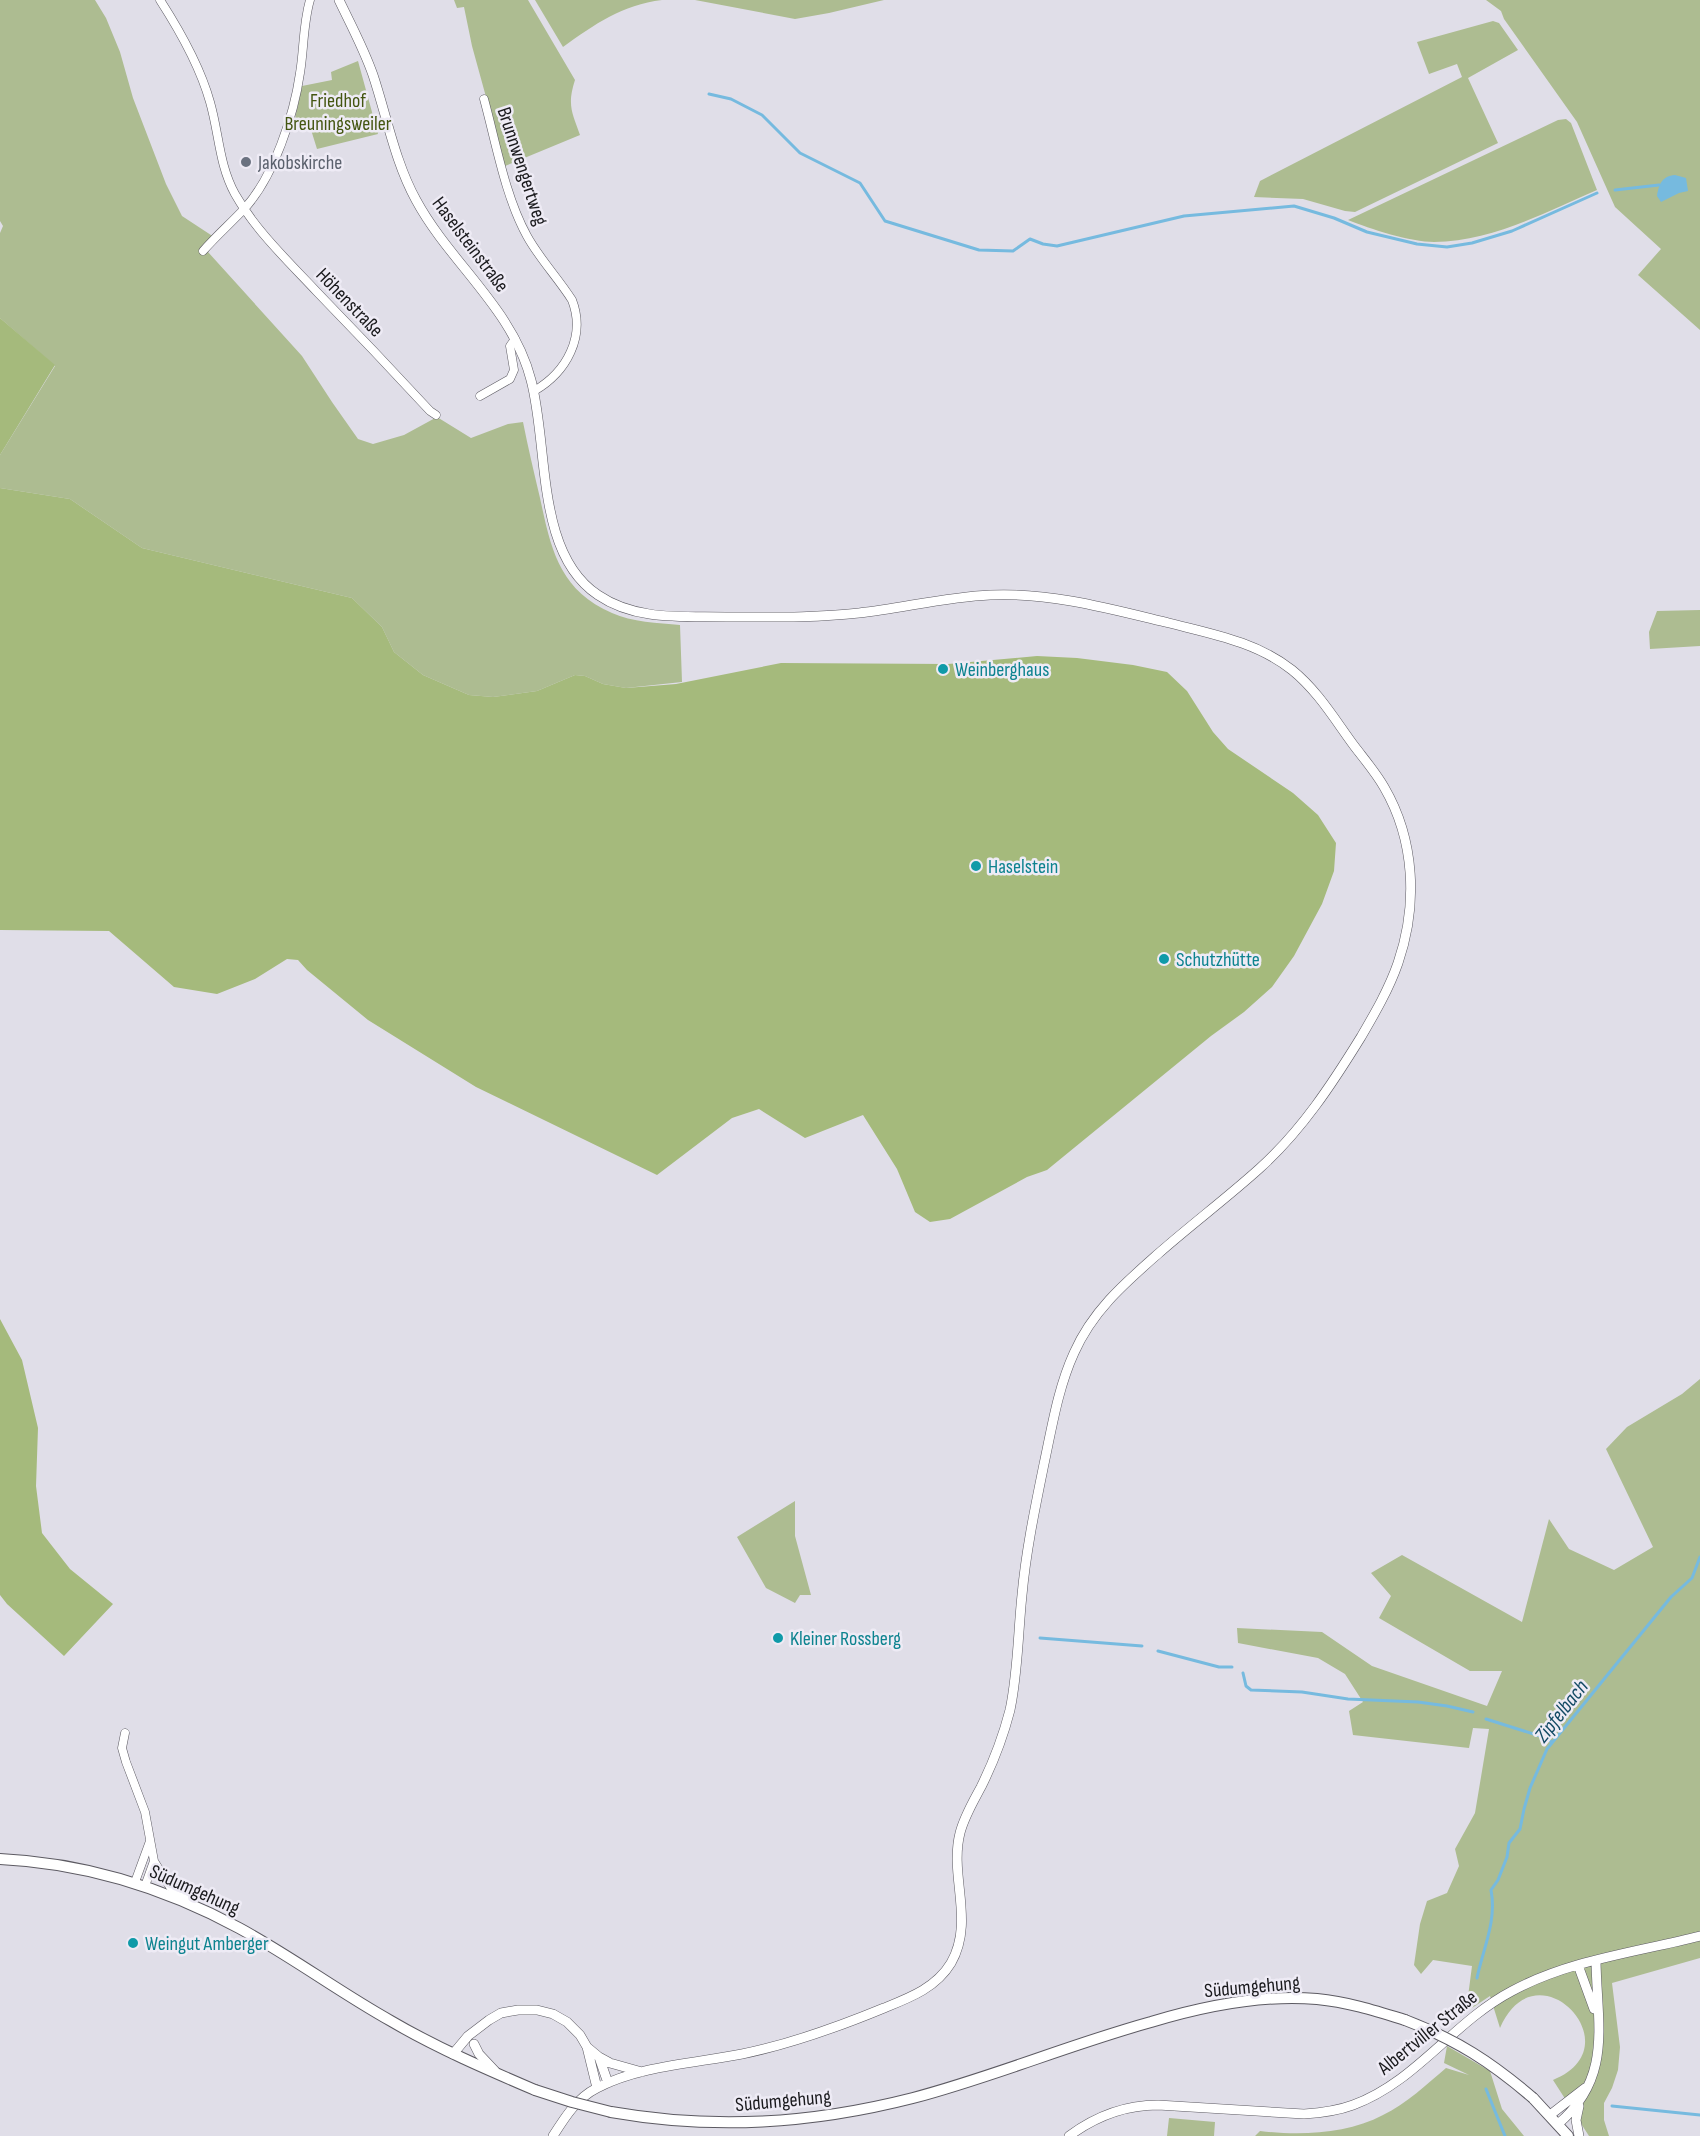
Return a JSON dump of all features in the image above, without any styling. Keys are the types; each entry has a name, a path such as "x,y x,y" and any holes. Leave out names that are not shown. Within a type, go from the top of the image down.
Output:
{"main road":[{"name":"Südumgehung","path":"0,1859 31,1860 111,1875 194,1905 240,1928 388,2020 465,2061 535,2090 611,2112 697,2123 804,2120 857,2111 914,2097 1118,2031 1186,2012 1270,1998 1316,1999 1359,2005 1405,2020 1461,2044 1508,2076 1533,2098 1568,2136"}],"street":[{"name":"Höhenstraße","path":"160,0 179,31 201,75 210,102 220,155 235,194 278,251 436,415"},
{"path":"203,251 245,209 266,175 288,126 300,74 310,0"},
{"name":"Haselsteinstraße","path":"339,0 366,56 410,189 435,232 494,306 523,355 534,391 552,524 563,554 586,587 622,609 645,614 683,616 804,617 859,613 996,594 1040,597 1126,612 1229,639 1265,652 1286,665 1306,682 1325,705 1383,785 1401,823 1407,844 1410,871 1412,894 1410,915 1398,963 1375,1013 1325,1093 1289,1138 1261,1167 1113,1292 1087,1326 1075,1349 1059,1394 1026,1551 1016,1680 1010,1710 993,1762 960,1833 957,1852 963,1914 962,1932 949,1966 936,1982 921,1992 845,2023 753,2052 642,2072 608,2083 580,2099 554,2136"},
{"name":"Brunnwengertweg","path":"484,99 505,178 520,223 527,237 572,300 576,311 576,336 566,362 552,379 534,391"},
{"path":"480,396 510,379 514,370 510,346 515,339"},
{"path":"125,1733 122,1748 145,1812 154,1861 170,1887 194,1905"},
{"path":"140,1884 151,1836"},
{"path":"140,1884 154,1861"},
{"name":"Albertviller Straße","path":"1069,2136 1092,2121 1114,2111 1136,2105 1304,2114 1327,2112 1351,2106 1394,2085 1473,2017 1514,1990 1578,1965 1700,1936"},
{"path":"1579,2136 1576,2120 1579,2104 1594,2074 1598,2053 1596,1961"},
{"path":"1578,1965 1597,2017"},
{"path":"453,2054 459,2044 501,2013 537,2010 553,2014 567,2022 580,2035 587,2047 597,2088"},
{"path":"465,2061 474,2044 477,2029"},
{"path":"474,2044 479,2054 496,2073"},
{"path":"587,2047 598,2057 610,2063 642,2072"},
{"path":"598,2057 608,2083"},
{"path":"1550,2115 1589,2084"},
{"path":"1558,2124 1579,2104"}],"green space":[{"path":"0,0 95,0 106,18 120,52 133,98 166,184 182,216 217,239 208,252 302,356 358,439 373,444 404,435 437,417 471,438 508,424 523,422 548,534 560,566 580,592 594,604 612,613 654,623 680,625 682,682 626,688 603,684 585,676 575,675 537,691 493,697 469,695 423,675 394,652 382,627 352,598 142,548 70,499 0,488 0,455 55,366 0,318 0,233 3,226 0,221"},
{"path":"454,0 528,0 575,80 571,102 580,135 505,166 472,46 464,7 457,8"},
{"path":"535,0 662,0 622,11 598,23 563,47"},
{"path":"695,0 884,0 795,19"},
{"path":"1486,0 1700,0 1700,330 1638,275 1661,249 1615,207 1577,122 1504,19 1501,11"},
{"path":"1493,21 1499,23 1518,50 1468,78 1498,143 1355,212 1303,199 1254,197 1260,181 1462,77 1457,64 1429,74 1417,42"},
{"name":"Friedhof Breuningsweiler","path":"358,61 378,134 317,149 308,120 294,123 302,86 332,80 331,72"},
{"path":"1566,119 1571,123 1597,190 1517,224 1476,237 1455,240 1434,242 1414,240 1348,220 1558,120"},
{"path":"0,318 55,365 0,455"},
{"path":"0,488 70,499 142,548 352,598 382,627 394,652 423,675 469,695 493,697 537,691 575,675 585,676 603,684 626,688 676,684 781,663 948,664 1037,656 1077,658 1167,672 1187,691 1213,732 1228,749 1293,793 1318,815 1336,843 1334,871 1322,904 1294,956 1272,987 1047,1170 1027,1177 950,1219 930,1222 915,1212 897,1169 863,1115 805,1138 759,1109 732,1118 657,1175 476,1087 368,1020 298,960 287,959 255,979 217,994 174,987 109,931 0,930"},
{"path":"1700,610 1700,646 1650,649 1649,632 1657,611"},
{"path":"0,1319 22,1360 38,1428 36,1486 42,1533 70,1569 113,1604 64,1656 0,1595"},
{"path":"1700,1379 1700,1958 1612,1983 1620,2047 1618,2070 1604,2103 1604,2120 1609,2136 1589,2136 1553,2080 1576,2065 1585,2046 1582,2027 1571,2010 1554,1998 1535,1996 1516,2004 1500,2028 1490,1996 1466,2012 1472,1966 1433,1960 1421,1974 1414,1965 1420,1924 1427,1901 1447,1893 1459,1866 1455,1849 1475,1813 1489,1729 1473,1728 1469,1748 1353,1735 1349,1711 1363,1702 1345,1674 1318,1658 1238,1643 1237,1628 1322,1632 1372,1666 1487,1706 1502,1671 1470,1671 1379,1618 1391,1596 1371,1573 1402,1555 1522,1622 1549,1519 1569,1549 1614,1570 1653,1547 1606,1449 1627,1427 1682,1394"},
{"path":"795,1501 795,1536 811,1595 800,1595 795,1603 766,1588 737,1537"},
{"path":"1447,2046 1490,2071 1502,2109 1524,2136 1255,2136 1260,2131 1307,2133 1354,2126 1383,2115 1400,2105 1446,2068 1469,2075 1444,2063"},
{"path":"1169,2118 1215,2122 1214,2136 1167,2136"}],"water":[{"path":"1675,175 1686,178 1688,191 1661,202 1657,196 1660,184 1667,177"}],"waterway":[{"path":"709,94 731,99 762,115 800,153 860,183 885,221 979,250 1013,251 1030,239 1057,246 1184,216 1294,206 1334,218 1367,232 1417,244 1447,247 1472,243 1512,231 1597,193"},
{"path":"1615,190 1659,185"},
{"name":"Zipfelbach","path":"1477,1978 1491,1924 1491,1890 1498,1880 1507,1857 1509,1843 1520,1829 1530,1788 1547,1749 1671,1597 1692,1578 1700,1557"},
{"path":"1040,1638 1142,1646"},
{"path":"1158,1651 1219,1667 1232,1667"},
{"path":"1243,1673 1246,1686 1251,1690 1302,1692 1348,1699 1418,1702 1473,1712"},
{"path":"1486,1719 1552,1742"},
{"name":"Zipfelbach","path":"1486,2089 1505,2136"},
{"path":"1612,2106 1700,2115"}],"place":[{"name":"Jakobskirche","path":"246,162"},
{"name":"Weinberghaus","path":"943,669"},
{"name":"Haselstein","path":"976,866"},
{"name":"Schutzhütte","path":"1164,959"},
{"name":"Kleiner Rossberg","path":"778,1638"},
{"name":"Weingut Amberger","path":"133,1943"}]}
